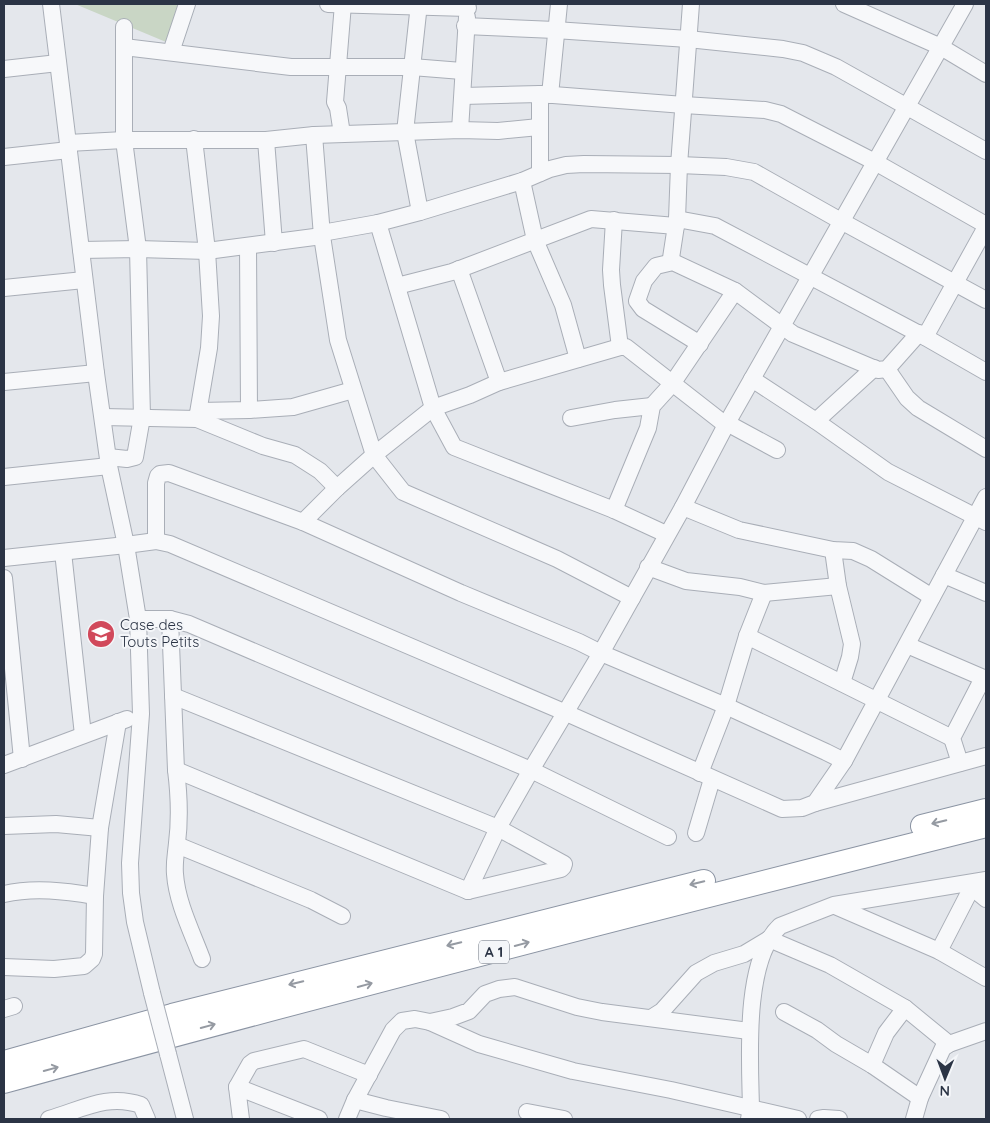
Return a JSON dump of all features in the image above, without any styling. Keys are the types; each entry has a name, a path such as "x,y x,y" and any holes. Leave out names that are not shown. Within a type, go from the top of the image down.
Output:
{"highway":[{"name":"A 1","path":"4,1062 172,1015 986,810"},
{"name":"A 1","path":"4,1082 391,978 986,826"}],"street":[{"path":"51,4 108,461 126,546 138,619 140,714 131,853 131,893 135,922 152,994 185,1119"},
{"path":"171,52 187,4"},
{"path":"342,134 338,108 334,102 338,4 468,6 462,71 463,96 460,130"},
{"path":"540,173 539,127 559,4"},
{"path":"673,262 671,258 676,222 692,4"},
{"path":"844,4 941,47 986,74"},
{"path":"468,891 498,828 530,770 632,598 727,423 965,4"},
{"path":"419,5 405,132 420,212"},
{"path":"465,26 688,39 803,53 836,67 986,151"},
{"path":"4,478 135,457 142,417 138,249 124,140 124,27"},
{"path":"124,47 291,67 412,67 462,71"},
{"path":"4,69 58,63"},
{"path":"463,96 545,95 684,106 765,110 781,114 875,162 986,226 955,282 922,335 816,421"},
{"path":"4,157 68,146 124,140 266,140 314,135 460,130 498,131 539,127"},
{"path":"314,135 322,235 338,340 374,455 403,492 557,559 632,598"},
{"path":"194,139 207,251 211,316 209,348 198,415"},
{"path":"266,140 274,243"},
{"path":"81,250 207,251 274,243 322,235 420,212 522,181 566,165 679,165 754,172 986,300"},
{"path":"522,181 535,240 563,305 578,359"},
{"path":"397,286 459,269 590,219 676,222 715,226 922,335 986,372"},
{"path":"614,220 611,270 620,347"},
{"path":"378,223 433,408 454,447 614,510 666,534"},
{"path":"248,246 250,410"},
{"path":"700,344 643,309 637,301 644,282 656,266 673,262 735,291 794,334 880,369 918,408 986,449"},
{"path":"459,269 499,382"},
{"path":"4,288 84,280"},
{"path":"614,510 648,428 652,406 672,384 735,291"},
{"path":"303,522 374,455 433,408 499,382 620,347 626,347 722,422 777,450"},
{"path":"4,382 96,373"},
{"path":"752,379 888,472 981,520"},
{"path":"102,417 198,415 293,407 353,390"},
{"path":"571,418 652,406"},
{"path":"198,415 263,446 295,455 320,471 337,488"},
{"path":"156,541 156,483 158,476 163,473 169,473 303,522 461,593 726,706 844,761"},
{"path":"815,803 844,761 944,575 981,520 986,497"},
{"path":"683,507 739,530 833,550 853,551 932,597"},
{"path":"4,558 126,546 156,541 179,548 564,712 782,809 802,808 986,756"},
{"path":"833,550 838,586 852,644 842,684"},
{"path":"64,552 83,734"},
{"path":"648,567 686,581 740,587 764,594 838,586"},
{"path":"944,575 986,593"},
{"path":"4,578 22,759"},
{"path":"696,833 706,776 747,636 764,594"},
{"path":"138,619 170,619 198,628 530,770 668,836"},
{"path":"170,619 176,770 179,794 177,845 174,858 175,876 181,903 202,959"},
{"path":"747,636 952,738 960,763"},
{"path":"907,645 985,679 952,738"},
{"path":"173,696 498,828 564,864 563,867 468,891 176,770"},
{"path":"4,765 140,714"},
{"path":"4,967 54,969 84,966 92,959 95,949 95,896 100,828 118,722"},
{"path":"4,826 56,824 100,828"},
{"path":"177,845 311,900 342,916"},
{"path":"976,884 986,899"},
{"path":"651,1018 662,1010 696,973 714,964 744,954 769,939 780,926 834,906 976,884"},
{"path":"939,951 976,884"},
{"path":"4,894 36,890 70,891 95,896"},
{"path":"834,906 939,951 986,978"},
{"path":"769,939 830,965 905,1008 949,1044"},
{"path":"750,1113 749,1031 758,969 769,939"},
{"path":"430,1022 469,1011 485,994 515,986 577,1007 602,1012 749,1031"},
{"path":"872,1064 886,1033 905,1008"},
{"path":"784,1012 872,1064 920,1098"},
{"path":"347,1119 355,1100 393,1030 402,1022 415,1019 430,1022 479,1044 573,1071 750,1113 798,1119"},
{"path":"914,1119 920,1098 941,1052 949,1044 986,1030"},
{"path":"241,1119 238,1087 250,1064 254,1061 304,1049 368,1075"},
{"path":"238,1087 319,1119"},
{"path":"49,1119 90,1104 114,1100 129,1100 141,1104 146,1118"},
{"path":"355,1100 385,1114 442,1119"},
{"path":"527,1112 564,1119"},
{"path":"818,1119 839,1119"}],"green space":[{"path":"75,4 182,4 166,42"}],"place":[{"name":"Case des Touts Petits","path":"101,634"}]}
